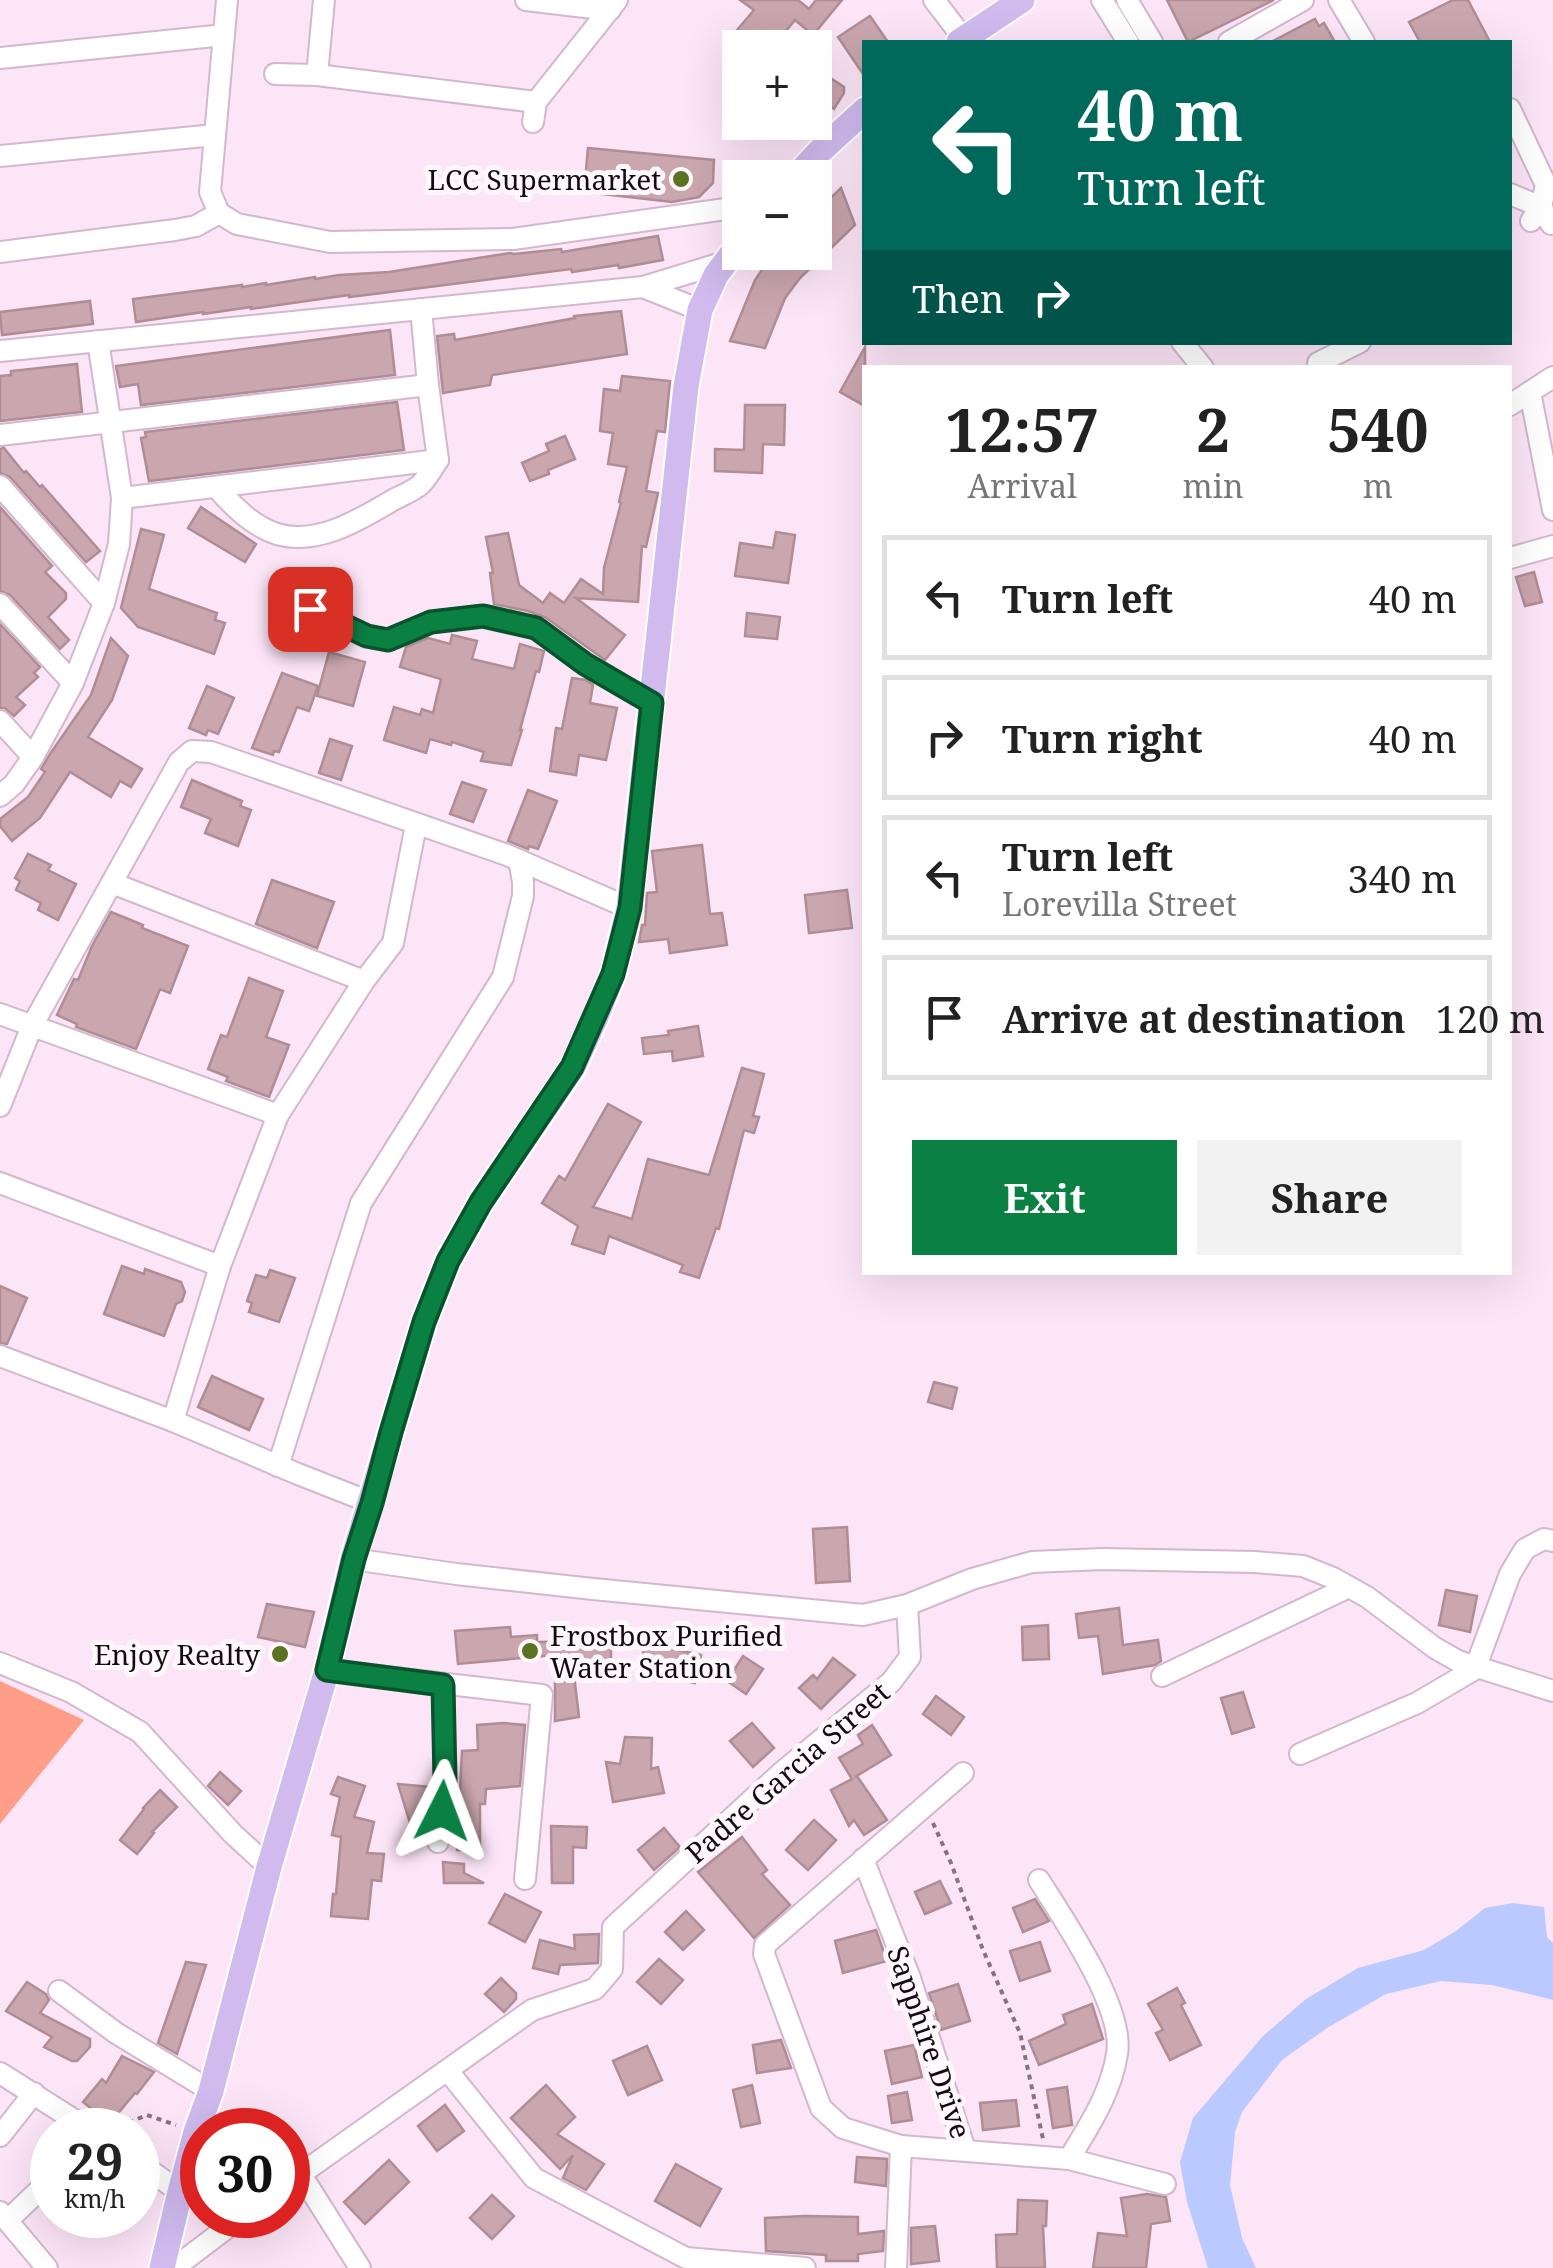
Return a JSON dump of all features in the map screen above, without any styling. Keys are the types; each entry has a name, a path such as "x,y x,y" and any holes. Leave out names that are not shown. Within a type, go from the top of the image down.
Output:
{"main road":[{"path":"962,40 1022,0"},
{"path":"812,160 862,113"},
{"path":"205,2108 327,1670 354,1559 424,1322 448,1261 481,1202 572,1067 613,974 630,908 686,386 700,310 722,270"},
{"path":"162,2268 180,2192"}],"street":[{"path":"227,0 210,192 219,212 238,224 330,242 513,239 722,210"},
{"path":"317,75 324,0"},
{"path":"526,0 613,5"},
{"path":"934,0 960,40"},
{"path":"1102,0 1127,40"},
{"path":"1127,0 1151,40"},
{"path":"1233,40 1303,0"},
{"path":"1339,0 1363,40"},
{"path":"276,74 317,75 534,112 613,5"},
{"path":"0,58 224,35"},
{"path":"1512,113 1546,184 1544,219"},
{"path":"0,156 215,135"},
{"path":"1512,195 1544,219"},
{"path":"0,252 175,230 196,226 219,212"},
{"path":"1512,214 1544,219"},
{"path":"0,351 643,287 722,257"},
{"path":"643,287 700,310"},
{"path":"216,487 254,522 276,534 304,538 346,525 420,485 438,460 420,309"},
{"path":"0,796 33,757 72,684 104,603 119,544 122,498 98,341"},
{"path":"1184,345 1201,365"},
{"path":"1331,359 1355,345"},
{"path":"1512,404 1553,377"},
{"path":"0,435 428,385"},
{"path":"1530,392 1553,510"},
{"path":"122,498 438,460"},
{"path":"0,486 104,603"},
{"path":"1512,557 1553,546"},
{"path":"282,595 367,636 388,640 431,622 483,616 536,628 585,664 652,703"},
{"path":"0,604 72,684"},
{"path":"0,721 33,757"},
{"path":"0,1106 32,1026 179,762 192,751 211,752 519,860 630,908"},
{"path":"173,1421 220,1266 278,1115 393,943 416,824"},
{"path":"278,1466 361,1203 502,977 522,896 519,860"},
{"path":"112,883 364,981"},
{"path":"0,1014 278,1115"},
{"path":"0,1183 220,1266"},
{"path":"0,1356 173,1421 372,1503"},
{"path":"1300,1754 1417,1703 1475,1668 1510,1574 1526,1549 1544,1540 1553,1541"},
{"path":"354,1559 592,1589 862,1615 907,1605 972,1578 1032,1562 1104,1559 1302,1566 1367,1597 1435,1648 1475,1668 1553,1691"},
{"path":"1162,1676 1348,1587"},
{"name":"Padre Garcia Street","path":"310,2167 532,2010 595,1989 612,1969 612,1927 781,1773 891,1682 910,1657 907,1605"},
{"path":"0,1662 71,1692 140,1732 269,1868"},
{"path":"327,1670 542,1695 525,1879"},
{"path":"438,1842 445,1780 443,1685"},
{"path":"963,1773 766,1946 764,1954 821,2108 843,2128 901,2146 965,2150"},
{"name":"Sapphire Drive","path":"863,1860 910,1978 965,2150 1047,2156 1165,2184"},
{"path":"1039,1880 1105,1994 1117,2032 1118,2052 1102,2102 1069,2160"},
{"path":"59,1991 116,2033 211,2091"},
{"path":"448,2071 534,2178 686,2263 805,2268"},
{"path":"0,2073 57,2108"},
{"path":"0,2136 34,2093"},
{"path":"896,2268 901,2146"},
{"path":"160,2178 180,2192"},
{"path":"30,2195 4,2216 48,2268"},
{"path":"310,2200 360,2268"},
{"path":"174,2268 214,2238"}],"path":[{"path":"926,1805 1020,2034 1047,2156"}],"shaded area":[{"path":"0,1681 84,1720 0,1824"}],"water":[{"path":"1513,1903 1544,1907 1547,1937 1553,1943 1553,2000 1492,1985 1441,1981 1386,1994 1282,2060 1242,2112 1235,2132 1230,2185 1242,2238 1256,2268 1208,2268 1187,2202 1180,2162 1193,2118 1263,2036 1306,1999 1358,1968 1424,1950 1485,1908"}],"building":[{"path":"740,0 798,0 809,9 816,0 842,0 817,30 807,30 795,20 787,30 737,30 754,10"},
{"path":"1167,0 1274,0 1192,40 1187,40"},
{"path":"1453,0 1468,0 1489,40 1419,40 1409,22"},
{"path":"870,16 887,40 862,40 862,73 838,37"},
{"path":"1315,19 1319,26 1324,23 1334,40 1275,40"},
{"path":"832,79 844,87 832,107"},
{"path":"588,148 714,160 713,183 699,197 672,202 584,192"},
{"path":"841,188 855,225 832,247 832,197"},
{"path":"658,236 663,260 619,268 618,265 572,272 571,269 136,322 133,299 389,272 510,253 561,249 562,252"},
{"path":"762,270 808,270 785,298 765,348 730,341"},
{"path":"90,301 93,324 2,335 0,312"},
{"path":"621,311 627,354 492,375 490,385 443,393 437,336 454,334 455,340 574,316"},
{"path":"390,330 395,375 141,405 138,384 120,387 116,366"},
{"path":"865,347 862,404 840,392"},
{"path":"77,364 82,412 0,421 0,376 11,375 11,371"},
{"path":"622,376 670,381 665,432 657,431 646,491 658,493 646,547 642,546 638,602 576,598 625,635 605,660 545,617 494,604 486,537 508,533 519,585 543,603 550,593 564,603 581,579 603,594 604,568 627,467 608,464 613,433 600,431 604,389 620,391"},
{"path":"397,402 404,450 149,481 141,438 146,437 145,432"},
{"path":"745,405 785,405 784,445 763,444 762,473 715,471 715,449 744,450"},
{"path":"565,436 575,459 530,481 522,463 549,451 546,444"},
{"path":"4,448 100,551 86,562 10,477 0,473 0,449"},
{"path":"0,507 52,566 45,572 66,593 66,599 48,617 69,640 60,649 10,595 0,591"},
{"path":"201,507 256,544 245,562 188,528"},
{"path":"141,529 164,535 149,589 217,613 215,620 225,623 214,654 138,627 121,608"},
{"path":"776,532 795,535 788,583 735,576 740,543 773,548"},
{"path":"1534,572 1542,602 1525,606 1516,577"},
{"path":"747,613 780,617 777,639 745,636"},
{"path":"0,624 40,667 34,673 38,677 16,697 25,705 14,716 0,708"},
{"path":"452,635 477,641 472,659 514,669 520,644 544,651 511,765 481,761 484,752 452,742 451,745 430,739 426,753 384,740 394,707 420,715 422,709 433,713 441,679 400,667 406,647 428,638 450,644"},
{"path":"111,638 128,656 112,700 88,737 142,769 131,787 120,781 111,797 70,772 40,818 12,841 0,826 0,819 28,797 45,772 41,769 91,695"},
{"path":"329,652 365,662 353,706 317,696"},
{"path":"282,673 318,686 309,711 297,707 279,752 274,751 273,755 252,748"},
{"path":"572,678 593,685 590,703 617,708 606,760 579,755 576,775 550,771 556,728 562,729"},
{"path":"207,686 234,698 218,734 208,730 206,735 189,728"},
{"path":"330,739 352,746 341,780 319,773"},
{"path":"192,780 242,801 240,806 251,810 238,846 205,833 211,819 181,807"},
{"path":"462,782 486,790 473,822 450,814"},
{"path":"528,790 557,801 538,849 508,841"},
{"path":"702,845 710,914 722,913 727,945 670,953 668,939 639,942 645,925 647,893 657,892 652,851"},
{"path":"28,854 76,884 58,920 38,910 41,903 16,890 20,881 15,878"},
{"path":"272,880 334,902 317,948 256,924"},
{"path":"847,890 852,928 809,933 805,895"},
{"path":"111,912 188,946 170,993 160,989 136,1049 76,1027 77,1024 57,1015"},
{"path":"249,978 283,991 266,1037 289,1045 269,1097 226,1081 228,1077 208,1069 221,1035 227,1037"},
{"path":"698,1026 703,1056 673,1061 672,1051 644,1054 642,1038"},
{"path":"742,1068 764,1074 753,1116 759,1117 754,1133 744,1130 719,1229 716,1228 699,1278 680,1272 683,1265 609,1236 604,1254 572,1244 578,1226 542,1203 559,1176 565,1180 608,1104 641,1122 593,1207 632,1219 648,1159 709,1175"},
{"path":"122,1266 144,1274 145,1269 181,1282 185,1292 164,1336 104,1314"},
{"path":"270,1270 295,1278 279,1322 249,1312 252,1303 247,1301 256,1275 267,1278"},
{"path":"0,1286 27,1298 7,1344 0,1343"},
{"path":"212,1376 263,1399 249,1430 198,1407"},
{"path":"934,1382 957,1388 952,1409 928,1402"},
{"path":"847,1527 850,1581 816,1583 813,1529"},
{"path":"1446,1590 1477,1596 1470,1632 1439,1625"},
{"path":"267,1604 314,1612 305,1647 258,1637"},
{"path":"1119,1608 1123,1645 1158,1640 1161,1661 1103,1674 1098,1636 1079,1638 1076,1614"},
{"path":"1048,1625 1049,1659 1023,1660 1022,1627"},
{"path":"510,1627 511,1637 537,1635 537,1642 578,1641 578,1648 611,1649 611,1676 574,1675 579,1717 555,1721 555,1655 458,1664 455,1631"},
{"path":"645,1643 701,1655 695,1683 639,1672"},
{"path":"743,1656 763,1669 746,1694 727,1681"},
{"path":"833,1658 855,1675 821,1709 799,1688 813,1675 817,1679"},
{"path":"1243,1692 1254,1727 1232,1734 1221,1698"},
{"path":"936,1696 964,1717 951,1735 923,1714"},
{"path":"752,1723 774,1748 753,1767 730,1741"},
{"path":"477,1725 525,1725 520,1786 486,1789 485,1804 480,1804 480,1850 457,1850 457,1823 454,1824 462,1751 478,1750"},
{"path":"872,1725 891,1755 855,1777 887,1820 864,1835 854,1820 849,1826 831,1790 852,1779 839,1758 863,1744 858,1735"},
{"path":"625,1737 652,1738 651,1769 658,1767 664,1793 613,1802 606,1762 620,1764"},
{"path":"220,1772 241,1791 228,1805 208,1786"},
{"path":"338,1777 365,1786 354,1817 374,1822 367,1853 384,1854 381,1881 372,1880 368,1919 331,1916 341,1837 332,1835 340,1797 331,1794"},
{"path":"398,1784 430,1787 425,1833 414,1836"},
{"path":"160,1790 177,1807 137,1854 120,1840"},
{"path":"814,1820 836,1840 808,1870 786,1850"},
{"path":"551,1826 587,1827 586,1848 573,1847 573,1883 552,1883"},
{"path":"664,1828 680,1847 654,1870 638,1850"},
{"path":"742,1837 767,1870 762,1874 790,1905 754,1938 698,1872"},
{"path":"443,1862 464,1864 464,1873 484,1883 444,1883"},
{"path":"940,1881 951,1903 925,1914 915,1892"},
{"path":"505,1894 541,1912 525,1942 489,1923"},
{"path":"1035,1899 1049,1921 1023,1932 1013,1908"},
{"path":"686,1911 704,1930 683,1950 665,1932"},
{"path":"876,1930 887,1961 843,1973 835,1941"},
{"path":"599,1934 598,1963 560,1965 558,1974 533,1968 540,1940 575,1949 574,1935"},
{"path":"1040,1942 1050,1971 1020,1981 1010,1951"},
{"path":"659,1959 683,1980 661,2004 637,1982"},
{"path":"186,1962 206,1965 177,2054 158,2043"},
{"path":"501,1978 516,1993 516,1999 504,2012 485,1994"},
{"path":"27,1982 49,2000 40,2013 90,2039 90,2047 77,2061 44,2047 52,2037 6,2011"},
{"path":"958,1984 970,2021 941,2030 929,1993"},
{"path":"1177,1988 1201,2045 1170,2060 1156,2033 1163,2030 1148,2004"},
{"path":"1092,2004 1103,2039 1039,2065 1029,2041 1066,2024 1063,2015"},
{"path":"781,2040 791,2068 757,2073 753,2045"},
{"path":"914,2045 922,2077 892,2084 885,2051"},
{"path":"647,2046 662,2080 628,2095 613,2061"},
{"path":"122,2056 154,2072 122,2108 91,2108 83,2102 102,2079 106,2083"},
{"path":"546,2085 575,2117 557,2134 604,2164 586,2190 563,2178 573,2155 560,2169 511,2118"},
{"path":"752,2085 760,2123 741,2127 733,2090"},
{"path":"1067,2087 1072,2125 1053,2128 1047,2090"},
{"path":"907,2092 912,2120 892,2123 888,2096"},
{"path":"1016,2100 1019,2126 983,2130 980,2103"},
{"path":"445,2105 464,2131 437,2151 418,2126"},
{"path":"857,2157 887,2159 886,2186 855,2182"},
{"path":"389,2160 409,2182 365,2224 344,2202"},
{"path":"676,2164 721,2189 700,2226 655,2201"},
{"path":"1147,2194 1166,2197 1170,2221 1151,2224 1146,2268 1093,2268 1098,2233 1127,2236 1121,2198"},
{"path":"492,2195 514,2216 492,2239 470,2218"},
{"path":"1018,2200 1047,2201 1043,2226 1045,2268 997,2268 996,2235 1017,2234"},
{"path":"858,2217 858,2234 884,2231 883,2251 858,2254 858,2261 826,2261 826,2255 766,2251 765,2218"},
{"path":"935,2226 939,2261 911,2264 911,2228"}],"place":[{"name":"LCC Supermarket","path":"681,179"},
{"name":"Frostbox Purified Water Station","path":"530,1651"},
{"name":"Enjoy Realty","path":"280,1654"}],"route":[{"path":"310,609 367,636 388,640 431,622 483,616 536,628 585,664 652,703 630,908 620,954 572,1067 481,1202 448,1261 424,1322 391,1432 327,1670 443,1685 442,1811"}]}
